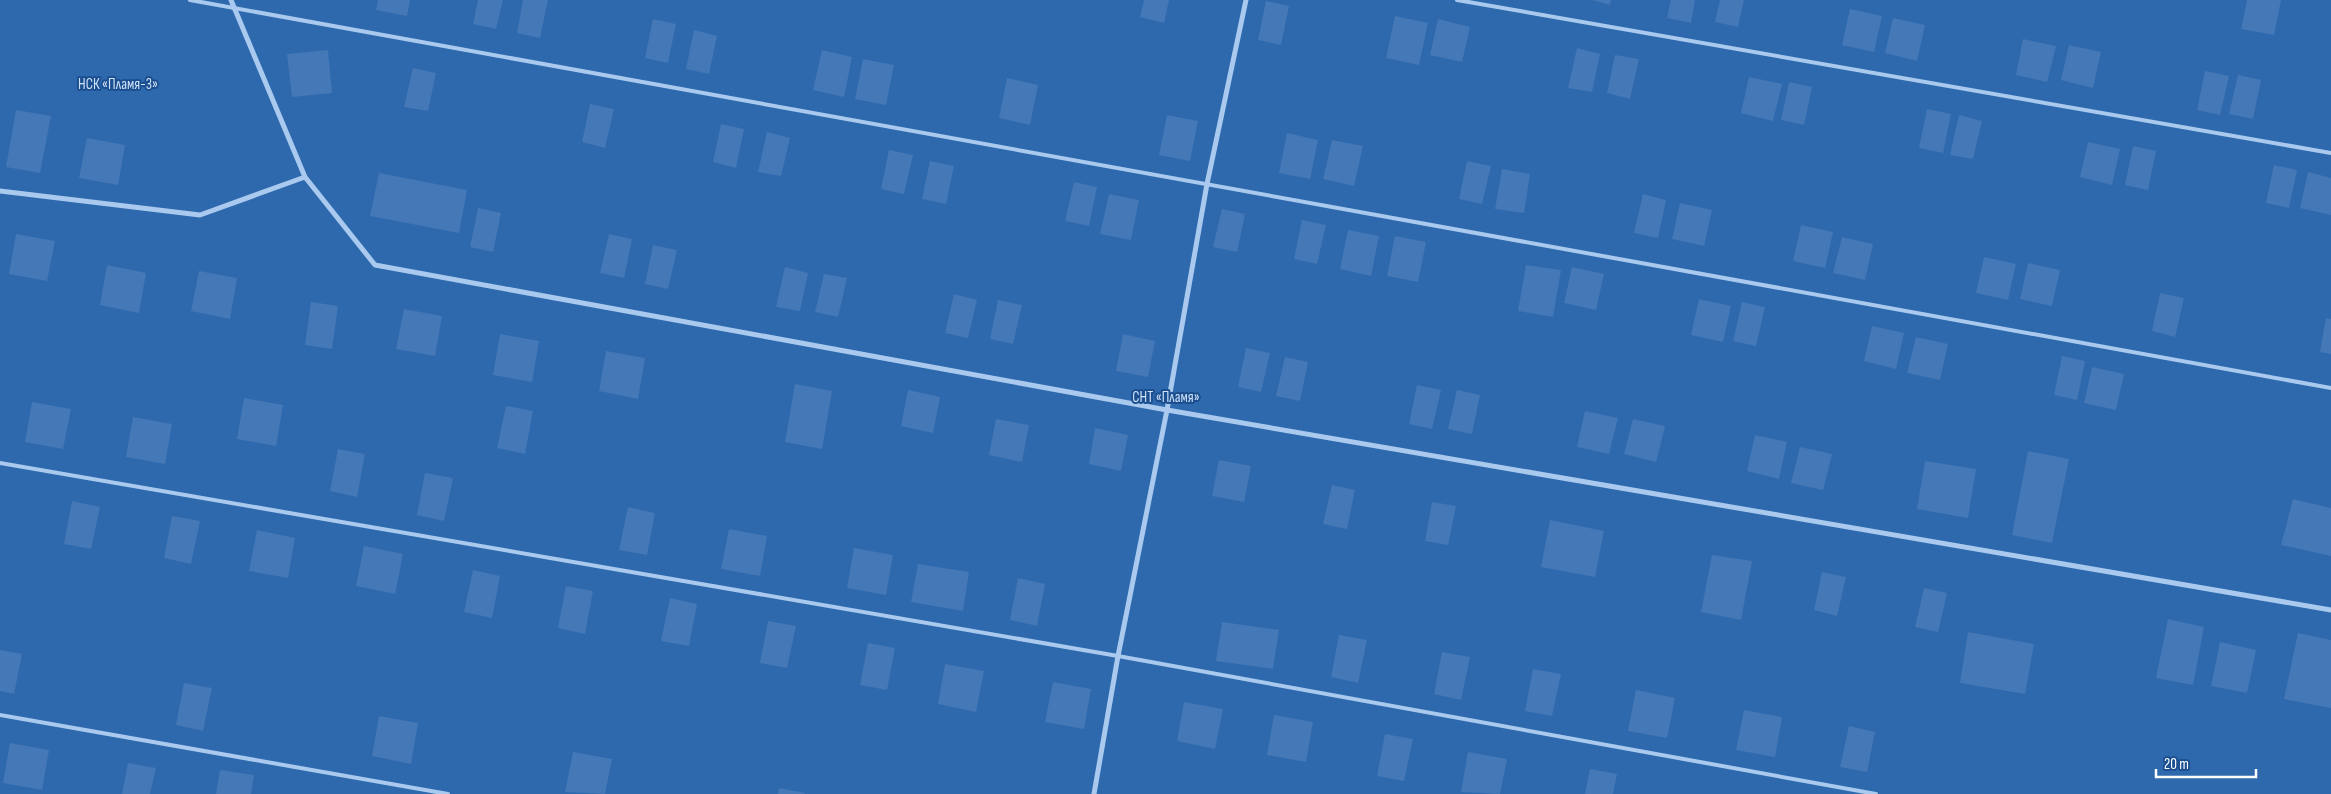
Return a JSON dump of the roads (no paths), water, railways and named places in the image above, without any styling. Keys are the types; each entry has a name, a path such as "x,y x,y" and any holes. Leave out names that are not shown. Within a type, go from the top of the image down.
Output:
{"street":[{"path":"231,0 304,177 376,265 1167,410 2331,610"},
{"path":"1094,794 1118,656 1167,410 1207,184 1246,0"},
{"path":"0,190 200,216 304,177"}],"lane":[{"path":"190,0 2331,388"},
{"path":"1458,0 2331,153"},
{"path":"0,463 1118,656 1876,794"},
{"path":"0,715 448,794"}],"park label":[{"name":"НСК «Пламя-3»","path":"118,84"},
{"name":"СНТ «Пламя»","path":"1166,397"}]}
